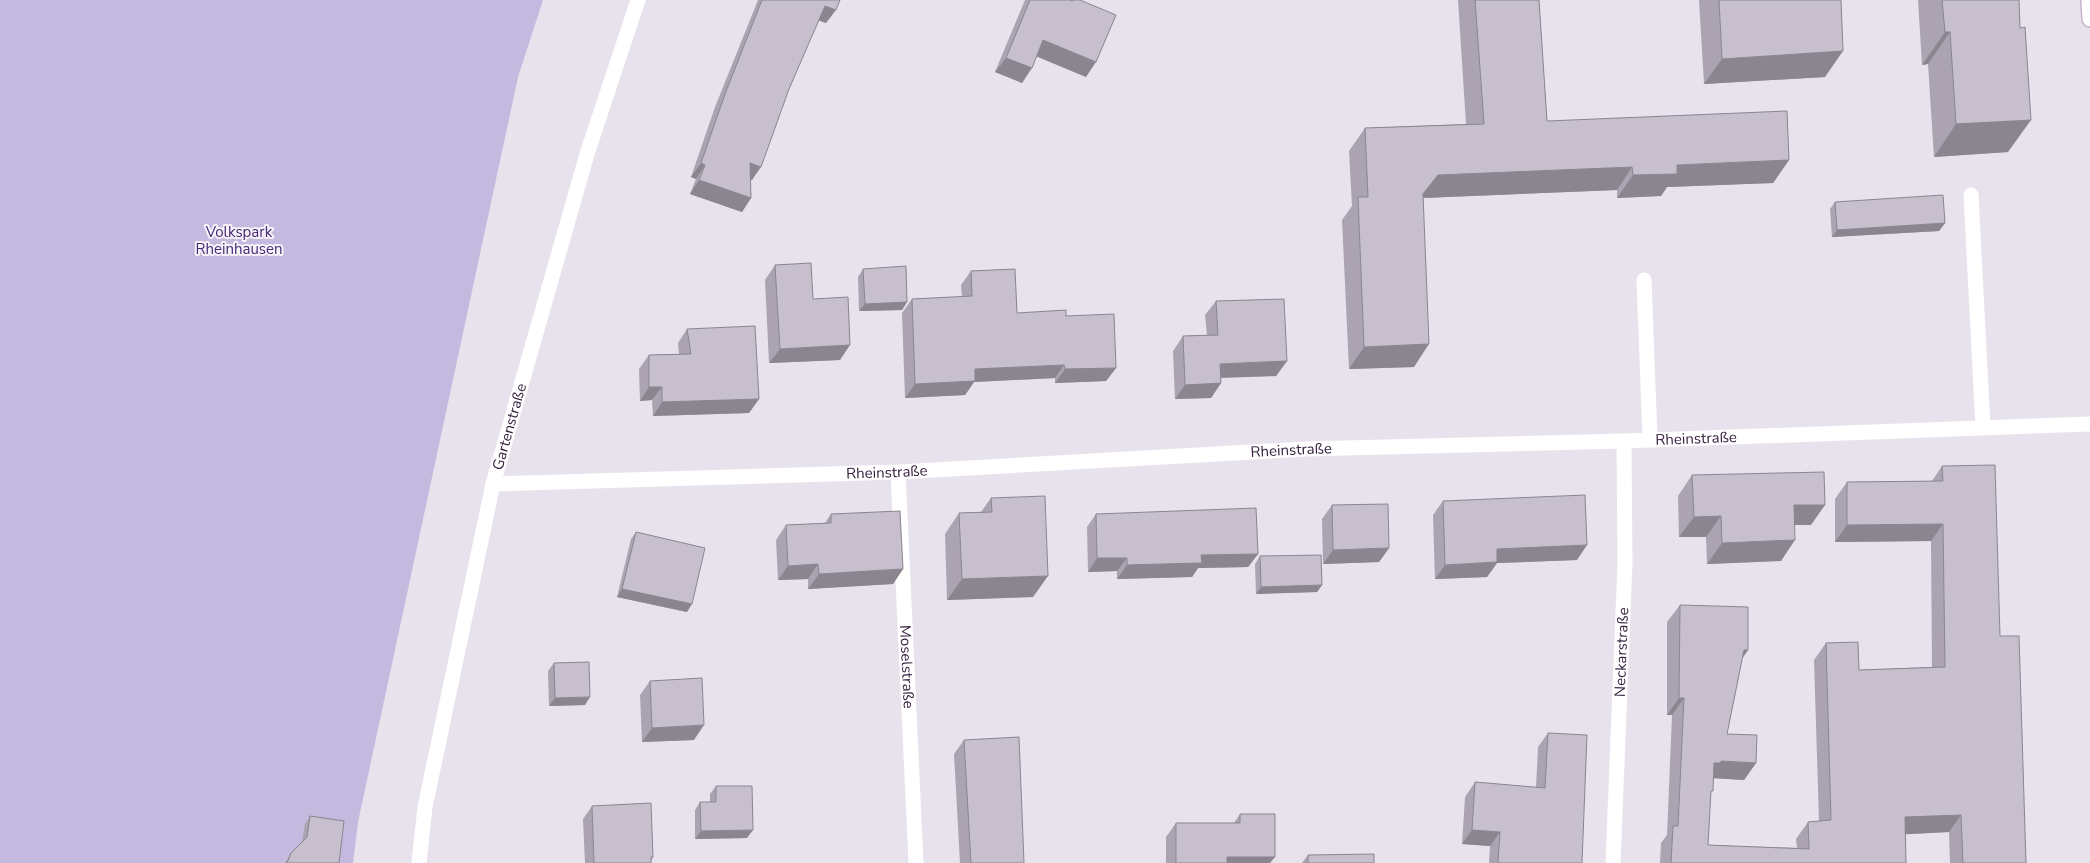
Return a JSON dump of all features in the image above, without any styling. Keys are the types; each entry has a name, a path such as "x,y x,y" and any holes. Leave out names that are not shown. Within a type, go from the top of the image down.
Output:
{"street":[{"name":"Gartenstraße","path":"419,863 425,807 493,484 587,154 638,0"},
{"path":"2089,0 2090,18"},
{"path":"1971,195 1983,427"},
{"path":"1644,280 1650,439"},
{"name":"Rheinstraße","path":"493,484 898,472 1305,449 2090,424"},
{"name":"Neckarstraße","path":"1613,863 1625,563 1624,440"},
{"name":"Moselstraße","path":"898,472 916,863"}],"green space":[{"name":"Volkspark Rheinhausen","path":"0,0 543,0 518,77 358,822 353,863 0,863"}],"building":[{"path":"762,0 840,0 836,10 825,6 789,89 761,167 750,163 751,198 699,180 705,165 701,163 725,94"},
{"path":"1030,0 1080,0 1116,15 1096,62 1043,40 1032,68 1006,58"},
{"path":"1475,0 1539,0 1547,121 1787,111 1789,160 1677,165 1677,174 1633,175 1632,167 1438,175 1423,194 1429,344 1364,347 1358,197 1368,197 1365,128 1484,124"},
{"path":"1719,0 1841,0 1843,51 1722,59"},
{"path":"1942,0 2019,0 2020,28 2025,27 2031,120 1956,124 1950,32 1945,32"},
{"path":"1943,195 1945,223 1837,230 1835,202"},
{"path":"811,263 813,299 848,297 850,345 780,349 775,265"},
{"path":"906,266 907,302 865,304 863,269"},
{"path":"1015,269 1017,313 1066,310 1066,316 1114,314 1116,368 1065,369 1064,365 975,369 975,381 915,384 912,299 972,296 971,271"},
{"path":"1284,299 1287,361 1220,364 1221,383 1185,385 1183,336 1218,335 1216,301"},
{"path":"755,326 759,399 662,402 662,387 649,387 649,355 691,354 687,329"},
{"path":"1995,465 2000,636 2019,636 2026,863 1963,863 1961,815 1905,817 1906,863 1671,863 1673,826 1678,826 1684,698 1679,698 1680,605 1748,607 1748,650 1744,650 1727,734 1757,735 1756,763 1721,761 1721,763 1714,763 1708,845 1809,849 1808,822 1831,820 1826,643 1858,642 1859,670 1945,667 1943,524 1847,525 1847,482 1943,481 1942,466"},
{"path":"1824,472 1825,505 1794,505 1795,540 1722,543 1721,516 1694,517 1692,475"},
{"path":"1585,495 1587,545 1497,549 1497,562 1445,565 1443,501"},
{"path":"1045,496 1048,576 962,579 959,513 992,512 991,498"},
{"path":"1388,504 1389,548 1333,550 1332,505"},
{"path":"1256,508 1258,554 1201,555 1202,563 1127,565 1127,558 1097,558 1096,514"},
{"path":"900,511 903,569 819,574 818,564 788,566 786,525 831,523 831,514"},
{"path":"636,532 705,548 692,604 622,589"},
{"path":"1321,555 1322,585 1261,587 1260,556"},
{"path":"589,662 590,697 555,698 554,663"},
{"path":"702,678 704,725 652,728 650,681"},
{"path":"1548,733 1587,735 1582,863 1498,863 1500,832 1472,830 1475,782 1545,788"},
{"path":"1019,737 1024,863 971,863 964,740"},
{"path":"716,786 752,786 753,830 701,831 700,802 716,802"},
{"path":"651,803 653,857 651,857 651,863 594,863 592,806"},
{"path":"1240,814 1275,814 1275,857 1227,857 1227,863 1176,863 1176,823 1240,823"},
{"path":"310,816 344,821 339,863 287,863 291,853 307,837"},
{"path":"1374,854 1374,863 1308,863 1308,855"}]}
